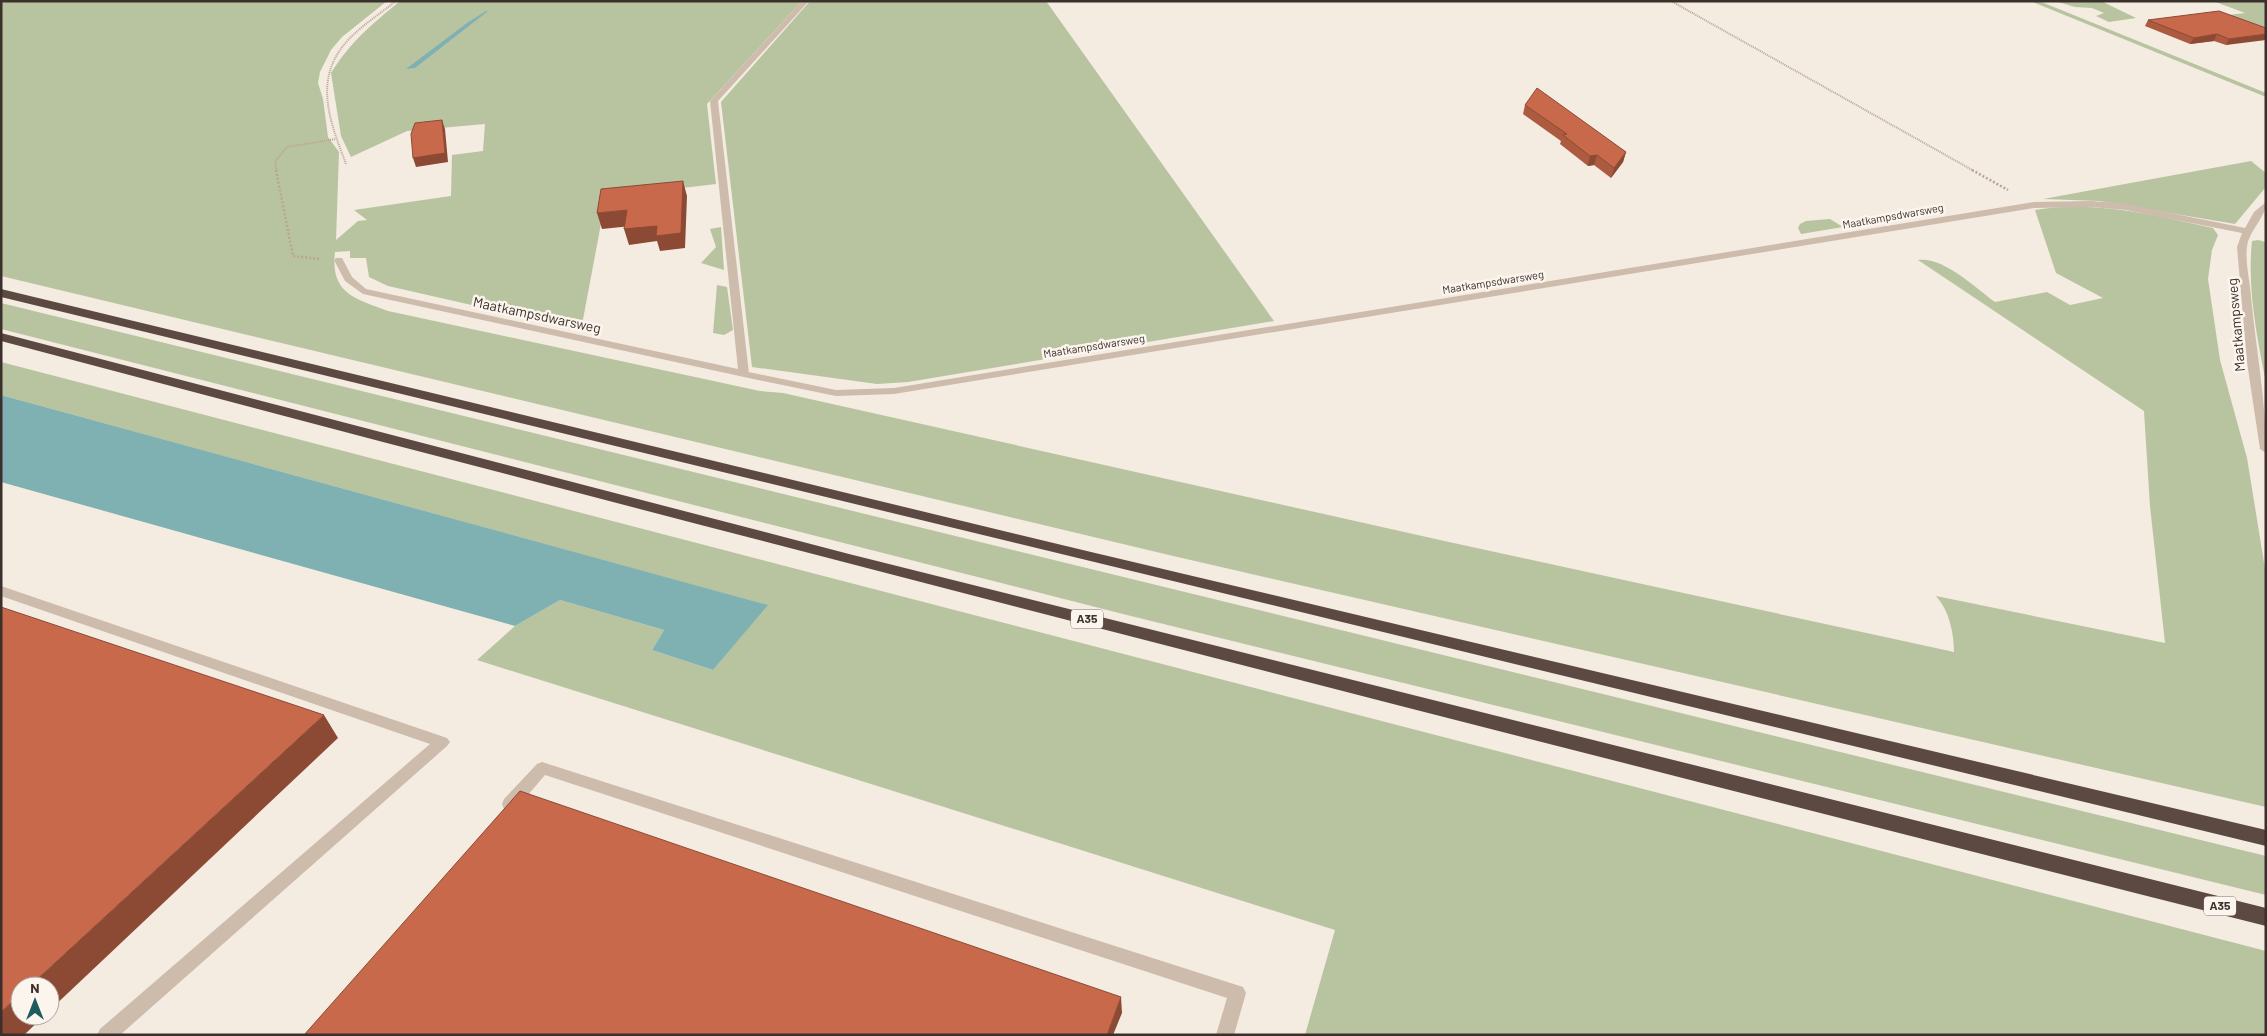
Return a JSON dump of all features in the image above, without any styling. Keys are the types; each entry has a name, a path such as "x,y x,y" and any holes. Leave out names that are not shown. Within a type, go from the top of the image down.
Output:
{"highway":[{"path":"1,293 1091,557 2266,838"},
{"name":"A35","path":"1,337 508,471 1032,606 2266,917"}],"street":[{"path":"744,374 714,102 806,1"},
{"name":"Maatkampsdwarsweg","path":"339,260 348,278 363,291 836,393 894,391 2034,205 2092,204 2126,207 2247,231"},
{"name":"Maatkampsweg","path":"2266,205 2259,211 2247,231 2242,247 2252,362 2266,449"},
{"path":"1,591 442,742 106,1035"},
{"path":"496,820 542,768 1237,993 1225,1035"}],"path":[{"path":"346,164 332,129 325,92 328,73 349,39 396,1"},
{"path":"1671,1 2034,205"},
{"path":"336,139 287,147 275,162 293,256 308,259 339,260"}],"green space":[{"path":"1,1 387,1 342,37 331,50 320,72 318,83 323,99 328,137 339,152 336,240 358,221 367,220 354,210 451,196 452,155 483,151 485,124 407,131 351,157 341,136 331,73 354,42 400,1 802,1 707,104 716,184 606,197 581,330 388,286 369,277 366,258 350,258 350,251 335,252 335,266 341,286 356,298 388,311 760,391 783,393 1449,542 1954,652 1950,622 1941,602 1936,596 2165,643 2150,506 2144,411 1918,260 1938,263 1959,274 1995,302 2047,292 2070,305 2103,298 2056,273 2035,210 2057,207 2080,207 2124,210 2213,228 2218,235 2212,250 2208,279 2220,360 2247,458 2266,575 2266,807 1169,555 1,276"},
{"path":"810,1 1046,1 1274,321 908,382 877,384 752,367 721,102"},
{"path":"2030,1 2039,1 2266,93 2266,97"},
{"path":"2055,1 2101,1 2136,18 2109,22 2096,16 2104,13 2092,8 2075,7"},
{"path":"2213,1 2266,1 2266,36 2212,17 2245,13"},
{"path":"2251,161 2266,173 2265,188 2235,224 2099,201 2043,199"},
{"path":"1830,219 1843,227 1801,234 1798,228 1800,224 1806,221"},
{"path":"721,227 724,270 701,263 716,247 710,229"},
{"path":"2252,241 2266,242 2266,383 2252,295"},
{"path":"717,285 727,287 733,330 724,335 713,333"},
{"path":"1,303 2266,856 2266,895 1123,614 1,329"},
{"path":"1,362 2266,951 2266,1035 1305,1035 1335,930 477,660 515,626 560,600 664,630 652,650 713,670 767,605 1,395"}],"water":[{"path":"488,11 415,68 406,69 467,23"},
{"path":"1,395 768,605 713,670 652,650 664,630 560,600 515,626 1,482"}],"building":[{"path":"2219,11 2266,28 2266,34 2229,39 2217,34 2194,38 2148,20"},
{"path":"1537,88 1626,152 1614,168 1597,155 1590,156 1563,135 1567,134 1525,105"},
{"path":"442,120 445,153 413,158 411,134 415,123"},
{"path":"683,181 681,233 656,236 657,226 624,229 627,210 597,213 601,189"},
{"path":"1,607 324,715 41,976 10,976 10,1004 1,1012"},
{"path":"520,791 1121,997 1107,1035 304,1035"}]}
